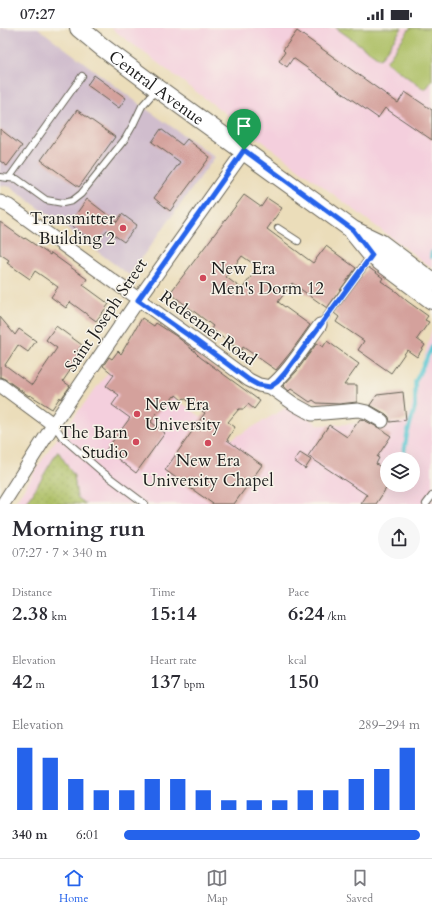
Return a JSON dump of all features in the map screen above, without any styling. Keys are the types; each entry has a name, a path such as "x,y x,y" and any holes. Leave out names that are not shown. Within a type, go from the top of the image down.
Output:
{"main road":[{"name":"Central Avenue","path":"79,28 102,47 353,230 380,243 432,282"},
{"name":"Central Avenue","path":"353,230 372,255 432,300"}],"street":[{"name":"Saint Joseph Street","path":"4,504 54,425 138,300 244,150"},
{"name":"Redeemer Road","path":"5,204 249,380 258,385 270,387 312,414 358,410 367,412 382,421"},
{"path":"270,387 285,373 320,325"},
{"path":"0,385 54,425"}],"lane":[{"path":"8,178 82,76"},
{"path":"0,177 17,179 46,200 63,203 72,201 81,194 124,139 142,106 158,88"},
{"path":"278,228 298,241"},
{"path":"320,325 372,255"},
{"path":"54,425 63,438 101,471 145,504"},
{"path":"426,504 432,496"}],"shaded area":[{"path":"0,28 38,28 142,106 215,157 129,275 11,187 0,185"},
{"path":"111,28 432,28 432,268"},
{"name":"New Era University","path":"432,328 432,504 14,504 50,448 119,358 232,439 289,406 319,425 407,422"}],"green space":[{"path":"336,28 402,28 380,59"},
{"path":"410,28 432,28 432,81 425,90 386,62"},
{"path":"58,451 74,476 77,497 86,504 26,504"}],"building":[{"path":"297,31 398,103 405,92 432,110 432,140 385,108 378,118 293,58 287,67 279,61 285,52 283,50"},
{"path":"94,75 126,98 119,108 87,85"},
{"path":"77,110 115,137 79,187 41,160"},
{"path":"0,129 22,146 7,166 0,161"},
{"path":"161,129 182,145 187,139 210,157 170,211 154,198 180,162 152,142"},
{"path":"244,195 261,207 267,198 282,208 267,229 313,263 326,246 356,268 327,308 292,283 278,302 310,325 276,370 243,347 241,351 211,329 213,326 170,293","holes":["242,256 258,267 242,289 226,277"]},
{"path":"87,199 117,222 122,214 137,225 124,242 107,230 96,244 69,224"},
{"path":"0,222 50,255 51,253 87,279 83,285 109,304 96,321 70,302 66,308 51,297 58,287 35,271 30,279 7,263 9,260 0,254"},
{"path":"368,267 383,278 381,281 428,316 425,320 429,322 417,339 425,345 417,357 407,350 391,373 358,350 364,341 336,322 339,317 334,313"},
{"path":"0,317 15,335 19,329 36,341 28,352 18,345 5,365 32,385 57,348 46,340 56,326 82,345 76,353 80,356 63,381 70,386 52,409 0,377"},
{"path":"142,318 154,326 156,323 176,336 195,351 200,357 260,401 254,409 248,404 244,409 239,409 228,422 235,427 227,440 262,465 234,504 213,504 165,470 205,413 184,398 182,400 176,395 175,397 174,396 168,404 166,402 153,418 151,422 165,433 136,473 106,450 130,418 112,405 119,395 106,386 114,375 103,366 109,357 112,359 118,351 121,354"},
{"path":"327,341 359,364 344,385 357,385 357,402 339,404 317,403 313,400 310,402 291,389 289,391 283,386 297,371 317,343 323,347"},
{"path":"403,392 406,420 390,422 389,417 386,414 370,405 377,395"},
{"path":"360,419 379,428 391,436 377,457 379,458 376,464 380,467 380,492 384,492 376,504 361,504 367,495 308,456 329,425 347,437"},
{"path":"300,453 311,460 305,469 294,461"}],"waterway":[{"path":"431,257 432,252"},
{"path":"404,452 407,435 415,407 415,382 432,347"}],"place":[{"name":"Transmitter Building 2","path":"123,228"},
{"name":"New Era Men's Dorm 12","path":"203,278"},
{"name":"New Era University","path":"137,414"},
{"name":"The Barn Studio","path":"136,442"},
{"name":"New Era University Chapel","path":"208,443"}],"route":[{"path":"244,150 353,230 372,255 285,373 270,387 258,385 249,380 138,300 244,150"}]}
